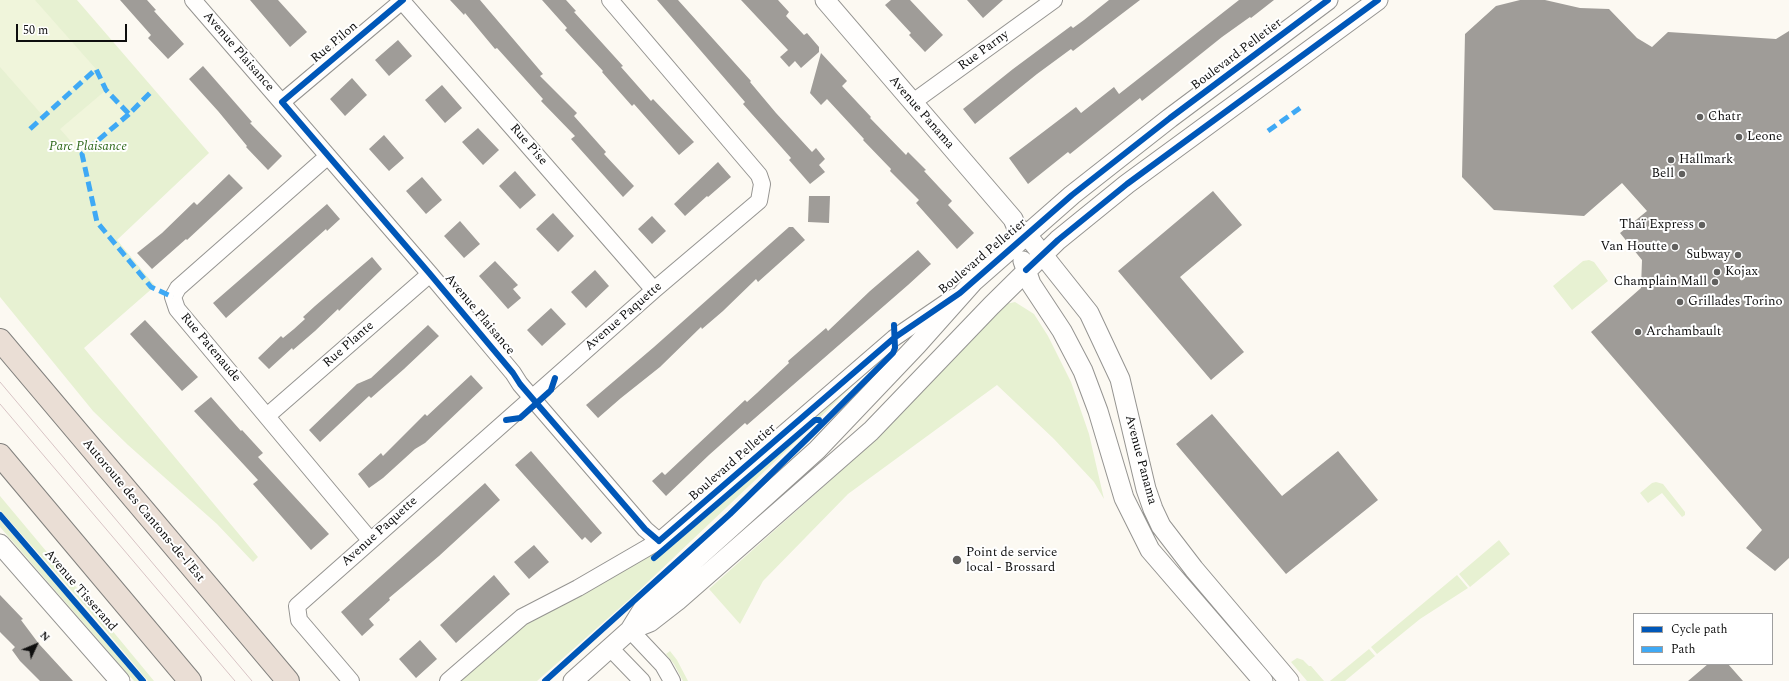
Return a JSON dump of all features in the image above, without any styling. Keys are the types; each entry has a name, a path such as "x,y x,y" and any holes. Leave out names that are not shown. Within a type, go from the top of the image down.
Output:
{"highway":[{"name":"Autoroute des Cantons-de-l'Est","path":"0,340 288,681"},
{"path":"0,455 190,681"}],"street":[{"name":"Avenue Plaisance","path":"193,0 430,274 532,398 645,530 660,541"},
{"name":"Rue Pilon","path":"282,102 402,0"},
{"name":"Rue Pise","path":"402,0 654,290"},
{"name":"Avenue Paquette","path":"351,681 299,620 297,606 654,290 759,201 762,184 759,175 610,0"},
{"name":"Avenue Panama","path":"825,0 1013,219 1020,235 1026,270 1031,284 1062,331 1083,371 1098,411 1124,498 1150,550 1263,681"},
{"name":"Boulevard Pelletier","path":"573,681 630,630 646,604 817,450 917,345 974,281 1020,235 1170,118 1328,0"},
{"name":"Boulevard Pelletier","path":"630,630 650,622 677,601 871,431 1043,254 1127,184 1378,0"},
{"name":"Rue Parny","path":"913,102 1045,2"},
{"name":"Rue Patenaude","path":"328,156 178,288 173,297 177,309 370,540"},
{"name":"Avenue Panama","path":"1020,235 1043,254 1089,314 1113,362 1120,379 1146,489 1153,509 1162,526 1194,569 1289,681"},
{"name":"Rue Plante","path":"267,416 430,274"},
{"name":"Boulevard Pelletier","path":"448,681 522,617 578,588 660,541 894,338 960,293 974,281"},
{"path":"0,544 120,681"},
{"path":"630,630 663,665 672,681"},
{"path":"611,648 642,681"}],"green space":[{"name":"Parc Plaisance","path":"0,0 77,0 209,153 117,240 155,286 84,348 258,557 253,562 217,524 128,445 93,411 0,297"},
{"path":"0,0 35,0 96,69 43,116 0,67"},
{"path":"106,90 129,114 82,154 60,129"},
{"path":"1589,260 1594,262 1608,281 1572,310 1553,286 1583,261"},
{"path":"1015,302 1034,314 1048,336 1071,382 1089,434 1104,499 1094,482 1054,439 997,385 848,494 763,581 740,624 709,589 870,445 1006,304"},
{"path":"862,372 864,374 787,450 632,597 537,681 460,681 527,621 662,548 768,460"},
{"path":"1656,482 1663,484 1685,512 1685,515 1682,517 1662,493 1648,503 1640,493 1652,483"},
{"path":"0,496 154,681 148,681 86,607 0,510"},
{"path":"0,520 139,681 134,681 0,527"},
{"path":"1499,540 1510,554 1470,587 1459,574"},
{"path":"1457,575 1468,588 1420,619 1377,654 1371,647"},
{"path":"1369,649 1375,656 1345,681 1330,681"},
{"path":"670,651 677,660 688,681 683,681 674,664 666,654"},
{"path":"1297,658 1303,660 1311,666 1324,681 1307,681 1291,662"}],"building":[{"path":"120,0 147,0 156,10 154,11 184,44 168,59 148,38 151,35"},
{"path":"250,0 278,0 307,32 290,47"},
{"path":"450,0 480,0 543,74 540,76 577,113 574,116 606,152 604,154 634,186 623,197 571,139 575,136 541,101 543,99 497,48 495,49 465,13 464,15"},
{"path":"542,0 566,0 576,11 574,12 623,66 621,67 651,101 653,99 694,142 679,155 634,104 632,106 602,72 603,71 565,30 567,28"},
{"path":"657,0 678,0 751,81 750,82 776,113 812,152 816,148 825,159 819,165 825,172 810,184 789,160 791,158 743,104 745,102"},
{"path":"741,0 778,0 789,12 786,16 804,35 807,33 819,47 819,52 801,68 795,61 789,67 780,57 788,50"},
{"path":"891,0 910,0 943,35 925,52 909,35 911,33 885,5"},
{"path":"967,0 1003,0 983,18"},
{"path":"1109,0 1140,0 1073,51 1071,49 1037,74 975,124 963,109 1013,69 1071,26 1073,28"},
{"path":"1239,0 1274,0 1251,18 1250,17 1222,37 1142,101 1140,98 1070,154 1068,152 1028,184 1009,158 1076,107 1081,113 1114,87 1119,94"},
{"name":"Champlain Mall","path":"1520,0 1545,0 1580,8 1609,9 1637,38 1652,47 1668,32 1776,39 1789,31 1789,558 1775,571 1746,548 1762,530 1591,332 1641,288 1642,260 1620,233 1647,211 1622,183 1584,216 1494,210 1462,177 1465,34 1496,6"},
{"path":"398,40 412,56 389,76 375,60"},
{"path":"821,53 847,81 842,86 871,117 870,118 906,155 908,152 926,170 924,171 952,201 948,205 974,233 957,249 916,203 919,200 890,171 891,169 827,99 821,105 810,93"},
{"path":"203,66 252,122 250,123 282,156 268,170 246,147 247,146 218,111 189,79"},
{"path":"352,78 367,95 345,116 330,99"},
{"path":"442,85 462,108 445,123 425,100"},
{"path":"478,128 499,150 483,165 462,142"},
{"path":"384,135 404,158 389,171 369,149"},
{"path":"718,162 731,177 685,216 674,204"},
{"path":"515,171 536,195 520,209 499,186"},
{"path":"229,174 243,188 187,240 186,239 152,269 137,253 162,233 194,202 197,205"},
{"path":"422,177 442,200 426,214 406,191"},
{"path":"1213,191 1242,225 1180,277 1244,352 1211,380 1118,271"},
{"path":"809,196 830,196 829,223 808,222"},
{"path":"327,204 340,219 327,231 326,229 226,318 213,303"},
{"path":"553,213 574,236 558,252 536,229"},
{"path":"652,216 666,231 652,244 638,229"},
{"path":"460,221 480,244 464,258 444,236"},
{"path":"789,227 793,227 805,240 758,282 756,279 723,311 702,329 701,327 660,367 598,418 586,405 654,347"},
{"path":"918,250 931,264 747,425 745,423 666,496 652,481 662,472 665,475 745,400 747,402 757,393 789,363 788,361 826,328 828,331 870,291"},
{"path":"372,257 382,269 339,311 338,309 315,331 293,350 292,348 269,369 258,358 281,336 283,338 294,329 305,319 303,317"},
{"path":"495,261 518,285 513,289 521,298 508,309 479,276"},
{"path":"595,270 609,286 586,308 571,292"},
{"path":"551,308 566,324 542,346 527,330"},
{"path":"145,320 198,377 182,391 130,334"},
{"path":"428,325 439,336 371,398 369,396 320,442 309,430 357,384 371,378"},
{"path":"471,375 483,388 425,443 415,449 383,478 369,488 358,474 381,453 383,456 425,414 427,416"},
{"path":"211,397 263,453 258,457 329,534 311,550 253,484 258,480 194,411"},
{"path":"1212,414 1282,496 1338,451 1378,500 1286,574 1176,444"},
{"path":"531,451 602,533 591,543 585,537 582,540 515,465"},
{"path":"485,483 500,500 439,556 389,598 390,600 369,619 374,625 362,636 341,612"},
{"path":"534,545 549,562 529,579 514,562"},
{"path":"494,575 510,594 456,643 440,625"},
{"path":"0,595 23,619 21,620 39,644 73,681 40,681 20,661 12,650 15,647 0,632"},
{"path":"420,640 437,659 416,678 399,659"},
{"path":"1707,665 1729,665 1743,681 1688,681"}],"tram line":[{"path":"0,382 252,681"},
{"path":"0,404 235,681"}],"marked path":[{"path":"30,129 96,69 106,90 129,114 152,91"},
{"path":"1268,131 1300,108"},
{"path":"129,114 82,154 97,222 151,287 173,297"}],"cycle path":[{"path":"403,0 282,102 430,274 513,373 520,384 645,529 659,541"},
{"path":"659,541 894,338 960,293 1072,195 1170,118 1328,0"},
{"path":"1026,270 1058,240 1127,184 1378,0"},
{"path":"545,681 730,514 893,353 895,348 894,325"},
{"path":"506,420 520,418 551,390 555,378"},
{"path":"654,558 815,420 819,420"},
{"name":"Avenue Tisserand","path":"0,515 143,681"}],"place":[{"name":"Chatr","path":"1700,117"},
{"name":"Leone","path":"1739,137"},
{"name":"Hallmark","path":"1671,160"},
{"name":"Bell","path":"1682,174"},
{"name":"Thaï Express","path":"1702,225"},
{"name":"Van Houtte","path":"1675,247"},
{"name":"Subway","path":"1738,255"},
{"name":"Kojax","path":"1717,272"},
{"name":"Champlain Mall","path":"1715,282"},
{"name":"Grillades Torino","path":"1680,302"},
{"name":"Archambault","path":"1638,332"},
{"name":"Point de service local - Brossard","path":"957,560"}]}
